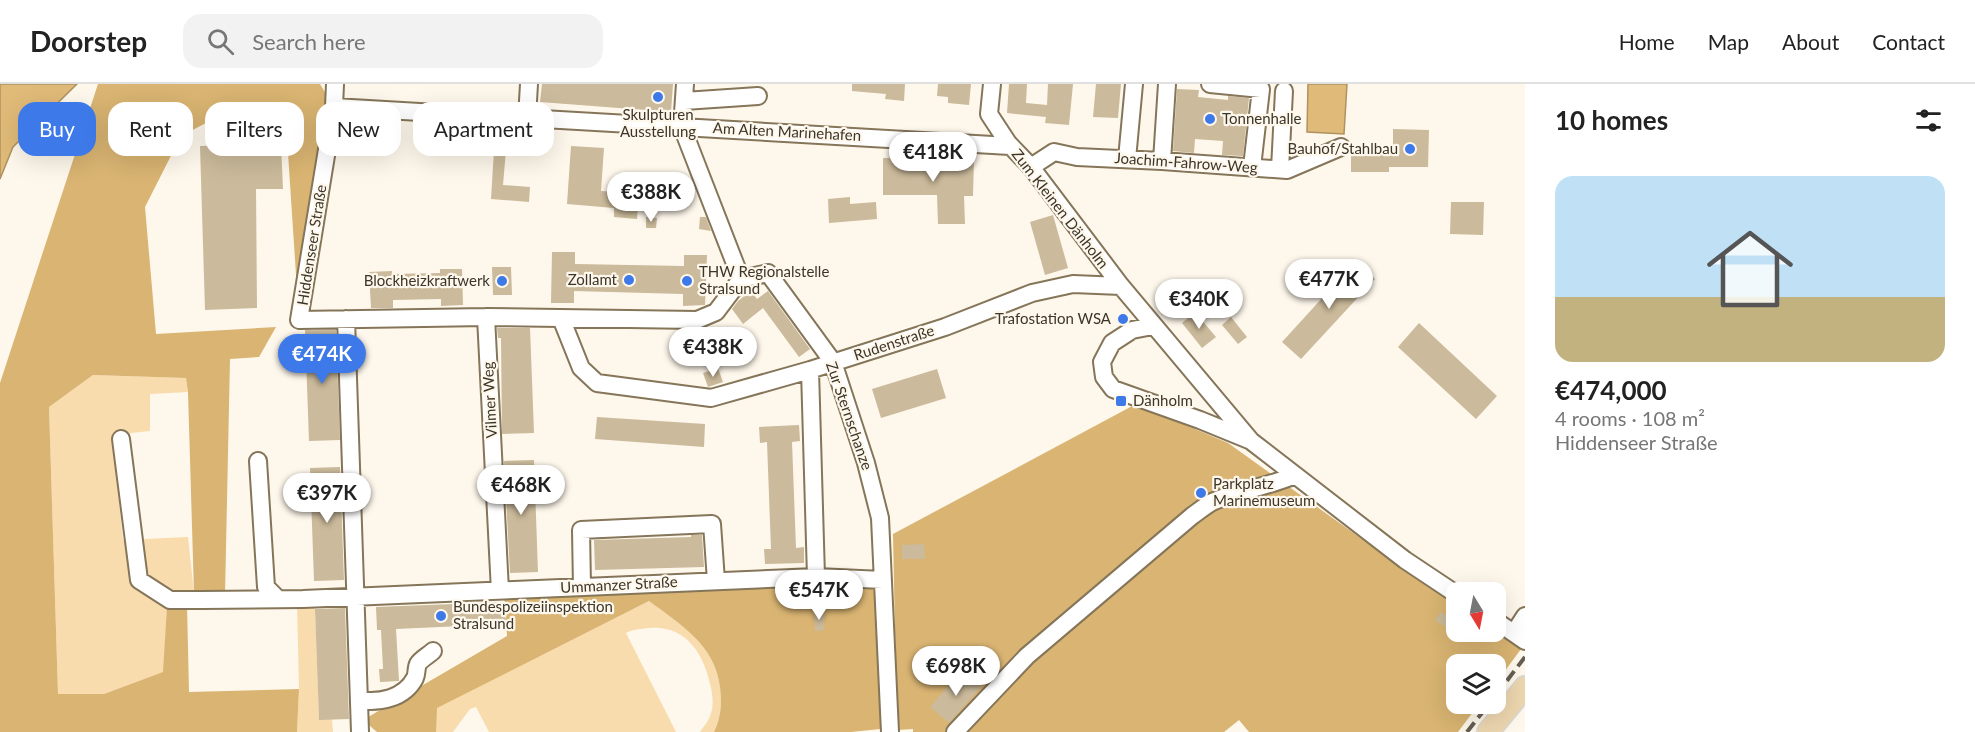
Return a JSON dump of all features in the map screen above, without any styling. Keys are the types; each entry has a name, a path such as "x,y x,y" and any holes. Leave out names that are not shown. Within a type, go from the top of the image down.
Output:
{"main road":[{"path":"1488,732 1525,687"}],"street":[{"path":"334,102 335,84"},
{"path":"528,102 529,84"},
{"path":"360,732 345,319 486,317 697,320 716,312 741,279 682,127 685,84"},
{"name":"Zum Kleinen Dänholm","path":"992,84 989,114 1010,146 1031,167 1153,326 1251,441 1405,560 1446,587"},
{"path":"1127,159 1134,84"},
{"path":"1162,161 1167,84"},
{"path":"1210,84 1261,89 1284,88 1280,169"},
{"path":"1252,167 1261,89"},
{"path":"684,101 759,96"},
{"name":"Am Alten Marinehafen","path":"554,120 1010,146"},
{"name":"Joachim-Fahrow-Weg","path":"1031,167 1054,152 1077,157 1287,170 1341,147"},
{"name":"Hiddenseer Straße","path":"326,156 300,320 345,319"},
{"name":"Zur Sternschanze","path":"741,279 768,273 833,363 866,464 880,518 890,732"},
{"name":"Rudenstraße","path":"561,318 581,368 597,383 711,398 810,370 945,327 1032,293 1073,284 1121,286"},
{"name":"Vilmer Weg","path":"486,317 500,591"},
{"name":"Zum Kleinen Dänholm","path":"1153,326 1132,330 1112,343 1102,362 1104,377 1113,389 1251,441"},
{"name":"Zur Sternschanze","path":"810,370 816,577"},
{"name":"Ummanzer Straße","path":"121,439 139,580 170,600 278,599 816,577 883,580"},
{"path":"258,461 266,587 278,599"},
{"path":"955,732 1027,656 1192,516 1210,503 1295,475"},
{"path":"582,587 581,530 712,524 716,581"},
{"path":"1506,628 1519,637 1525,616"},
{"path":"359,700 376,702 389,699 404,691 415,679 418,664 433,651"}],"shaded area":[{"path":"0,84 77,84 59,102 18,102 18,142 13,147 0,179"},
{"path":"98,84 320,84 331,102 316,102 316,156 326,156 299,320 288,156 304,156 304,102 205,102 205,124 193,130 193,102 108,102 108,156 171,156 145,207 156,334 276,327 259,357 230,359 225,595 194,593 186,378 93,375 49,407 58,694 104,694 163,672 167,606 187,605 189,692 299,689 297,732 0,732 0,383 74,156 96,156 96,102 92,102"},
{"path":"1308,84 1347,84 1344,134 1307,132"},
{"path":"93,375 186,378 188,392 150,394 150,431 112,435 123,540 188,537 194,593 167,606 164,672 104,694 58,694 49,407"},
{"path":"1136,404 1228,443 1446,597 1446,642 1506,642 1506,638 1521,649 1506,669 1506,654 1446,654 1446,714 1472,714 1458,732 1249,732 1239,720 1224,732 913,732 913,729 897,730 893,534"},
{"path":"883,580 890,728 851,732 714,732 720,716 721,699 717,672 711,659 695,637 649,601 437,708 436,732 377,732 363,720 507,636 505,602 500,591"},
{"path":"297,601 315,607 319,719 332,719 333,732 297,732 299,689"},
{"path":"649,601 695,637 711,659 717,672 721,699 720,716 714,732 700,732 710,716 713,700 707,672 697,651 682,636 673,631 649,628 626,633 676,732 489,732 476,707 470,709 453,732 436,732 436,708"}],"building":[{"path":"542,84 673,84 671,112 540,102"},
{"path":"852,84 905,84 904,101 885,99 886,94 852,91"},
{"path":"938,84 971,84 969,105 948,103 948,97 937,96"},
{"path":"1009,84 1027,84 1026,103 1047,105 1048,84 1073,84 1069,125 1045,123 1046,117 1007,113"},
{"path":"1096,84 1121,84 1118,118 1093,117"},
{"name":"Tonnenhalle","path":"1177,89 1199,90 1198,97 1228,100 1228,96 1249,98 1243,156 1222,155 1223,141 1195,139 1194,153 1173,151"},
{"path":"1393,129 1429,130 1428,167 1389,167 1389,172 1351,172 1351,146 1393,147"},
{"path":"200,146 205,146 205,156 282,156 283,189 256,189 257,308 205,310"},
{"path":"571,146 604,148 601,191 639,193 637,219 614,217 614,208 567,204"},
{"path":"494,156 505,156 503,185 530,187 529,202 491,199"},
{"path":"883,158 974,159 973,196 964,196 965,224 938,224 937,195 883,195"},
{"path":"850,197 850,204 876,202 877,219 829,223 828,199"},
{"path":"1451,202 1484,202 1483,235 1450,234"},
{"path":"1053,215 1068,268 1045,275 1030,222"},
{"path":"646,217 657,218 656,228 646,228"},
{"path":"700,217 706,217 711,231 699,229"},
{"path":"552,252 575,252 575,264 684,266 684,255 707,255 705,305 683,306 683,294 574,291 574,303 551,303"},
{"path":"1356,261 1375,279 1301,359 1282,342"},
{"name":"Blockheizkraftwerk","path":"492,267 511,267 512,295 493,295"},
{"path":"440,269 462,269 463,305 441,306 441,299 393,300 393,308 371,308 369,272 440,273"},
{"path":"751,291 757,299 768,291 810,349 799,357 763,308 743,324 732,309"},
{"path":"1195,312 1216,337 1202,348 1182,323"},
{"path":"1231,317 1247,337 1238,344 1222,325"},
{"path":"1419,323 1497,396 1476,419 1398,347"},
{"path":"497,328 530,328 534,433 502,434 501,338 498,338"},
{"path":"305,330 336,330 340,440 309,441"},
{"path":"718,368 723,382 708,387 703,373"},
{"path":"937,369 946,398 881,418 872,389"},
{"path":"597,417 705,424 704,447 595,439"},
{"path":"799,425 800,441 792,442 796,548 804,547 804,563 765,564 764,549 771,549 767,442 760,443 759,427"},
{"path":"534,460 538,572 510,573 504,461"},
{"path":"340,467 344,580 314,581 310,468"},
{"path":"691,535 702,535 704,567 595,570 594,540 691,537"},
{"path":"924,544 925,559 902,559 902,545"},
{"name":"Bundespolizeiinspektion Stralsund","path":"505,602 506,624 396,629 399,681 380,682 379,669 383,669 381,630 377,630 376,607"},
{"path":"345,608 349,719 319,720 315,609"},
{"path":"824,611 824,630 815,631 814,612"},
{"path":"1441,612 1446,616 1446,627 1435,620"},
{"path":"962,670 981,687 949,723 930,707"}],"railway":[{"path":"1506,682 1525,657"},
{"path":"1467,732 1481,714"}],"place":[{"name":"Skulpturen Ausstellung","path":"658,97"},
{"name":"Tonnenhalle","path":"1210,119"},
{"name":"Bauhof/Stahlbau","path":"1410,149"},
{"name":"Zollamt","path":"629,280"},
{"name":"Blockheizkraftwerk","path":"502,281"},
{"name":"THW Regionalstelle Stralsund","path":"687,281"},
{"name":"Trafostation WSA","path":"1123,319"},
{"name":"Dänholm","path":"1121,401"},
{"name":"Parkplatz Marinemuseum","path":"1201,493"},
{"name":"Bundespolizeiinspektion Stralsund","path":"441,616"}]}
